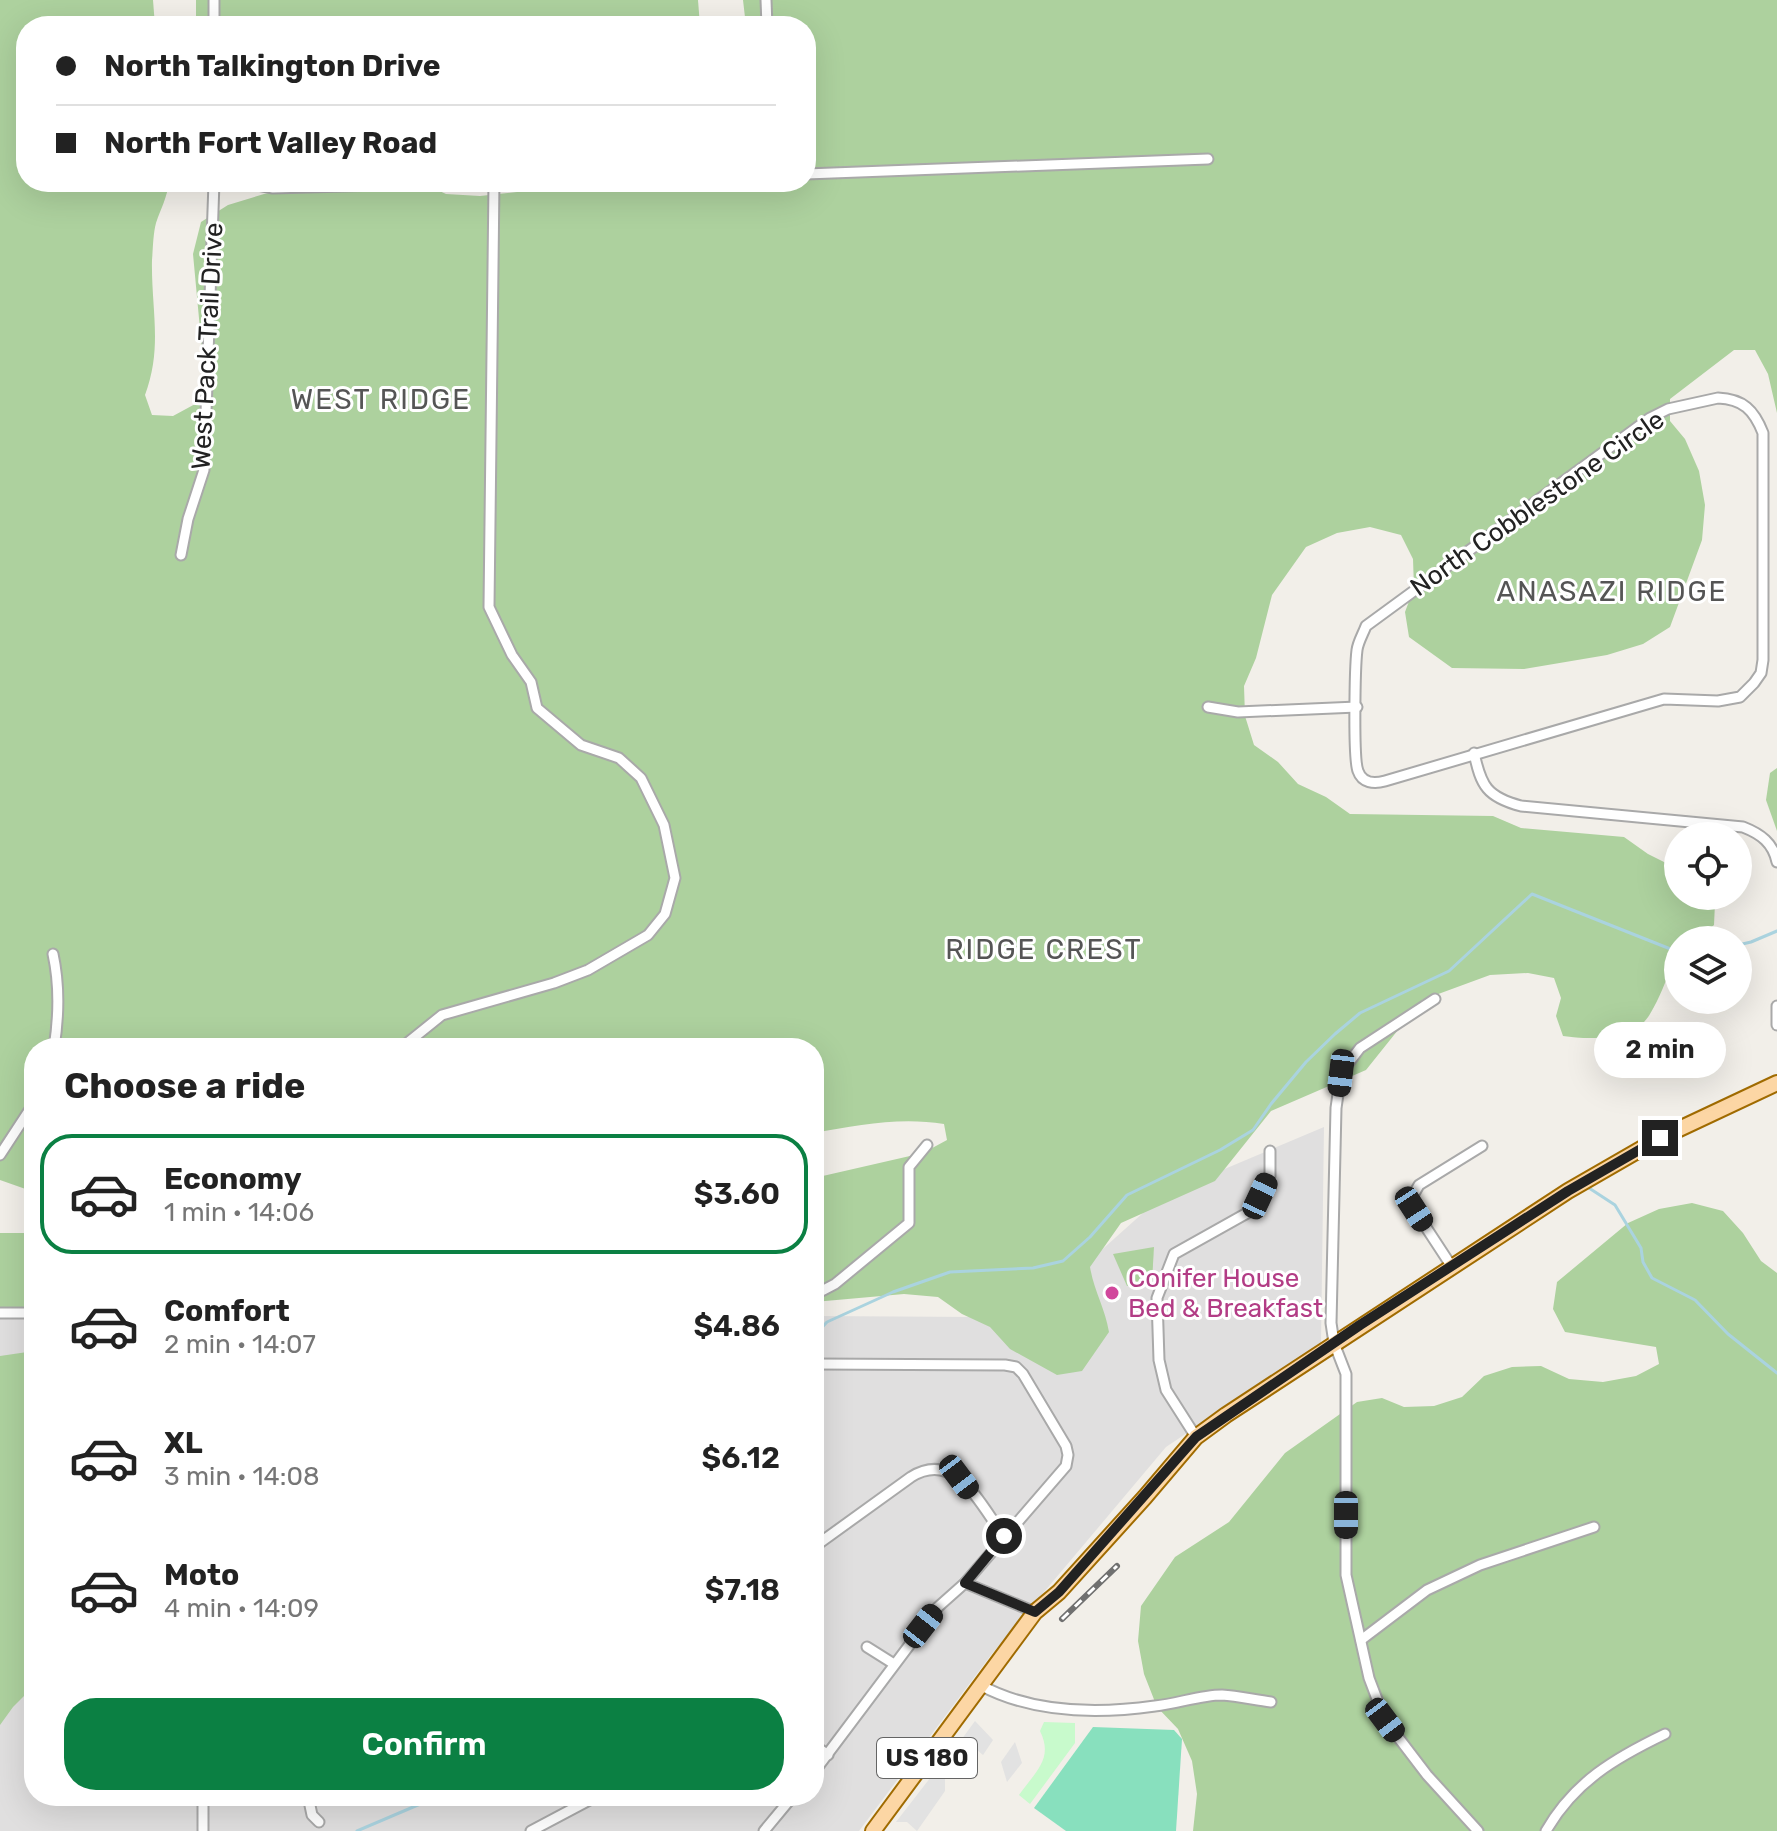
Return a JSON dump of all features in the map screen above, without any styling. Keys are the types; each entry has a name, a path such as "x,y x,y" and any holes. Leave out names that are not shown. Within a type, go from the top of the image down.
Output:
{"main road":[{"name":"US 180","path":"873,1831 1035,1612 1059,1592 1196,1437 1568,1191 1660,1138 1777,1083"}],"street":[{"path":"816,174 1208,159"},
{"name":"West Pack Trail Drive","path":"181,555 188,519 204,470 214,192"},
{"path":"413,1038 442,1015 554,983 588,970 648,935 665,914 675,878 664,825 641,778 619,758 581,745 537,708 531,682 512,655 489,607 494,192"},
{"name":"North Cobblestone Circle","path":"1718,398 1732,399 1746,405 1757,417 1763,433 1763,660 1761,673 1749,690 1729,700 1664,699 1375,784 1365,781 1358,772 1357,707 1357,649 1366,626 1650,418 1668,409 1718,398"},
{"path":"1764,541 1777,541"},
{"path":"1208,707 1238,712 1357,707"},
{"path":"1474,753 1488,792 1502,801 1521,806 1743,827 1757,833 1769,844 1777,862"},
{"path":"53,954 59,1015 56,1038"},
{"path":"1435,999 1360,1048 1341,1073 1336,1108 1331,1323 1334,1343 1346,1374 1346,1575 1369,1678 1385,1720 1427,1775 1478,1831"},
{"path":"1777,1006 1777,1025"},
{"path":"0,1155 24,1118"},
{"path":"824,1290 909,1223 909,1167 927,1145"},
{"path":"1452,1267 1414,1209 1411,1199 1419,1185 1482,1146"},
{"path":"1196,1437 1166,1390 1159,1360 1157,1298 1174,1254 1249,1212 1270,1176 1270,1151"},
{"path":"0,1313 24,1313"},
{"path":"824,1364 1016,1367 1066,1446 1068,1455 1066,1466 965,1583 938,1607 824,1760"},
{"path":"824,1540 911,1477 924,1469 938,1467 959,1477 1004,1536"},
{"path":"1361,1640 1427,1590 1480,1565 1594,1527"},
{"path":"965,1583 1035,1612"},
{"path":"867,1647 894,1664"},
{"path":"980,1685 1044,1707 1104,1711 1220,1695 1271,1702"},
{"path":"1546,1831 1560,1806 1605,1766 1665,1734"},
{"path":"824,1752 828,1755"},
{"path":"203,1806 203,1831"},
{"path":"310,1806 312,1815 319,1822"},
{"path":"531,1831 578,1806"},
{"path":"764,1831 785,1806"}],"shaded area":[{"path":"1324,1127 1321,1343 1166,1447 991,1655 859,1831 0,1831 0,1267 24,1267 24,1806 824,1806 824,1316 976,1317 1067,1281 1163,1195"},
{"path":"975,1721 993,1740 983,1755 959,1743"},
{"path":"1015,1742 1022,1763 1007,1782 1001,1762"},
{"path":"945,1771 945,1791 917,1831 907,1822 896,1822 934,1773"}],"green space":[{"path":"0,0 153,0 154,16 16,16 16,192 166,192 154,237 155,344 145,395 152,415 173,416 197,403 204,372 193,254 201,222 228,205 276,192 442,192 480,196 516,192 816,192 816,16 745,16 743,0 1777,0 1777,413 1768,374 1755,350 1734,350 1670,399 1670,421 1685,439 1699,471 1705,505 1702,540 1670,627 1643,644 1607,655 1524,669 1452,668 1409,637 1405,612 1414,588 1413,559 1401,535 1370,527 1337,533 1306,547 1272,595 1256,658 1244,686 1245,716 1254,745 1278,762 1298,784 1326,797 1350,814 1493,816 1521,828 1624,837 1664,862 1664,910 1715,910 1714,925 1664,926 1664,986 1643,1023 1611,1037 1563,1036 1556,1016 1561,998 1554,978 1528,973 1490,975 1422,1000 1366,1070 1271,1111 1215,1181 1121,1223 1090,1267 1109,1332 1082,1371 1057,1375 1010,1349 990,1327 962,1314 938,1297 904,1294 824,1301 824,1176 923,1153 947,1140 944,1124 928,1122 879,1123 824,1131 824,1038 24,1038 24,1188 0,1180"},
{"path":"196,0 698,0 699,16 196,16"},
{"path":"1777,768 1777,831 1766,800 1770,773"},
{"path":"1692,1203 1723,1211 1743,1233 1761,1261 1777,1273 1777,1831 1193,1831 1197,1794 1192,1761 1178,1729 1157,1707 1144,1674 1138,1641 1141,1606 1175,1557 1229,1522 1285,1453 1357,1402 1382,1398 1404,1407 1434,1406 1462,1397 1484,1376 1512,1367 1541,1366 1569,1379 1603,1382 1636,1376 1659,1364 1656,1347 1565,1332 1553,1309 1557,1282 1628,1223 1659,1209"},
{"path":"0,1233 24,1233 24,1310 0,1313"},
{"path":"1154,1247 1152,1282 1127,1286 1113,1254"},
{"path":"24,1352 24,1696 0,1725 0,1356"},
{"path":"1044,1722 1075,1723 1075,1743 1030,1804 1019,1795 1044,1757 1044,1741 1040,1731"},
{"path":"1093,1727 1174,1730 1182,1739 1176,1831 1066,1831 1034,1808"}],"waterway":[{"path":"824,1325 893,1292 950,1272 1033,1268 1063,1261 1090,1237 1127,1195 1220,1150 1253,1130 1306,1062 1335,1034 1360,1013 1449,971 1532,894 1664,946"},
{"path":"1752,942 1777,931"},
{"path":"1589,1188 1615,1205 1641,1248 1643,1262 1652,1278 1695,1300 1728,1334 1777,1373"},
{"path":"357,1831 416,1806"}],"railway":[{"path":"1062,1619 1117,1566"}],"place":[{"name":"Conifer House Bed & Breakfast","path":"1112,1293"}],"district":[{"name":"WEST RIDGE","path":"381,399"},
{"name":"ANASAZI RIDGE","path":"1612,591"},
{"name":"RIDGE CREST","path":"1044,949"}],"route":[{"path":"1004,1536 965,1583 1035,1612 1059,1592 1196,1437 1360,1325 1568,1191 1660,1138"}]}
